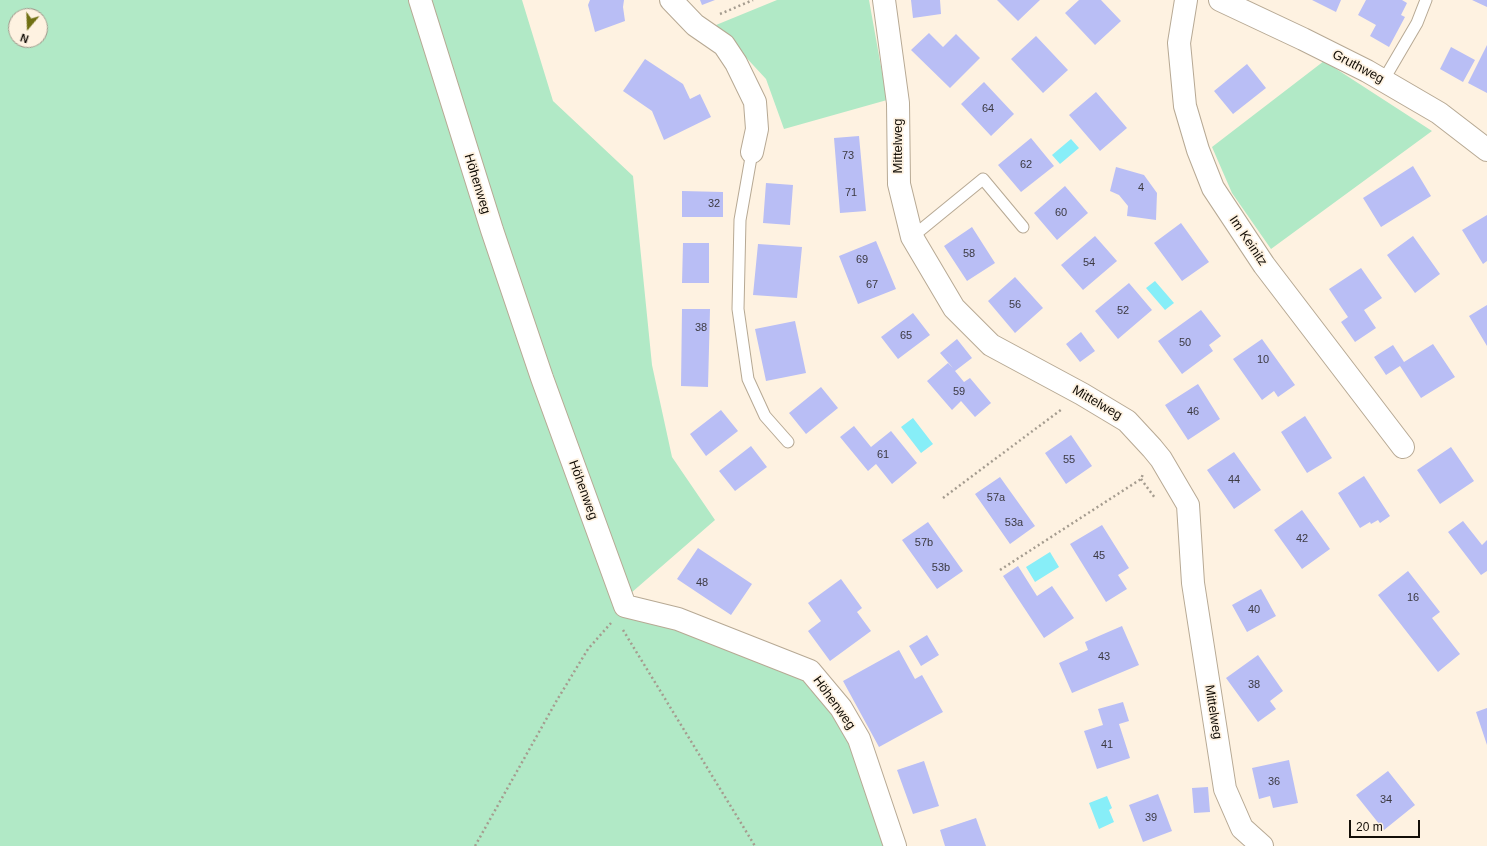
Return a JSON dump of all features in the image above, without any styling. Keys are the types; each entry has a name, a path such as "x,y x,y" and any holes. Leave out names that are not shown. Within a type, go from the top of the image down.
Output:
{"street":[{"name":"Höhenweg","path":"420,0 494,238 620,612 678,619 810,671 841,708 859,739 895,846"},
{"path":"671,0 695,25 724,46 736,64 754,102 757,129 752,152"},
{"name":"Mittelweg","path":"884,0 898,103 899,184 912,237 954,308 991,346 1082,394 1127,421 1161,459 1188,505 1193,583 1225,789 1242,828 1262,846"},
{"name":"Im Keinitz","path":"1186,0 1179,43 1185,106 1198,150 1213,188 1264,265 1403,446"},
{"name":"Gruthweg","path":"1220,0 1303,39 1383,80 1439,113 1487,150"}],"lane":[{"path":"1383,80 1417,23 1426,0"},
{"path":"752,152 740,220 738,310 748,379 764,416 788,442"},
{"path":"912,237 983,179 1023,227"}],"path":[{"path":"695,25 753,0"},
{"path":"943,498 1082,394"},
{"path":"1000,570 1141,479 1152,448"},
{"path":"475,846 557,700 588,649 620,612 755,846"}],"green space":[{"path":"0,0 413,0 616,603 810,671 841,708 895,846 0,846"},
{"path":"428,0 522,0 553,101 633,176 652,365 672,457 715,520 631,593 539,343"},
{"path":"777,0 869,0 887,100 784,129 766,79 716,25"},
{"path":"1324,61 1432,131 1271,249 1232,193 1212,147"}],"water":[{"path":"1071,139 1079,148 1060,164 1052,155"},
{"path":"1155,281 1174,303 1165,310 1146,288"},
{"path":"913,418 933,444 921,453 901,427"},
{"path":"1050,552 1059,567 1035,582 1026,567"},
{"path":"1107,796 1112,808 1109,810 1114,822 1099,829 1089,803"}],"building":[{"path":"590,0 624,0 623,7 625,21 595,32 588,5"},
{"path":"700,0 715,0 702,5"},
{"path":"911,0 940,0 941,14 913,18"},
{"path":"997,0 1040,0 1018,21"},
{"path":"1079,0 1101,0 1121,21 1095,45 1065,13"},
{"path":"1312,0 1341,0 1336,12"},
{"path":"1366,0 1402,0 1407,3 1401,15 1405,17 1389,47 1370,36 1376,25 1358,15"},
{"path":"1472,0 1487,0 1487,7"},
{"path":"929,33 943,47 956,34 980,58 950,88 911,50"},
{"path":"1036,36 1068,70 1043,93 1011,59"},
{"path":"1487,45 1487,93 1468,83"},
{"path":"1451,47 1475,60 1463,82 1440,69"},
{"path":"645,59 683,84 690,99 700,94 711,117 664,140 652,111 623,91"},
{"path":"1247,64 1266,88 1233,114 1214,91"},
{"path":"984,82 1014,114 991,136 961,104"},
{"path":"1096,92 1127,128 1100,151 1069,115"},
{"path":"859,136 866,211 840,213 834,138"},
{"path":"1031,138 1054,166 1021,192 998,165"},
{"path":"1413,166 1431,196 1381,227 1363,198"},
{"path":"1116,167 1144,175 1157,193 1156,220 1127,216 1128,206 1119,195 1110,191"},
{"path":"766,183 793,185 790,225 763,223"},
{"path":"1065,186 1088,213 1057,240 1034,213"},
{"path":"682,191 723,192 723,217 682,217"},
{"path":"1487,215 1487,261 1483,264 1462,230"},
{"path":"1181,223 1209,262 1182,281 1154,243"},
{"path":"972,227 995,263 967,281 944,246"},
{"path":"1095,236 1117,261 1083,290 1061,265"},
{"path":"1413,236 1440,274 1415,293 1387,255"},
{"path":"876,241 896,289 858,304 839,256"},
{"path":"683,243 709,243 709,283 682,283"},
{"path":"758,244 802,247 797,298 753,295"},
{"path":"1361,268 1382,298 1364,310 1376,328 1355,342 1341,322 1348,317 1329,289"},
{"path":"1015,277 1043,308 1015,333 988,301"},
{"path":"1129,283 1152,310 1118,339 1095,311"},
{"path":"1487,305 1487,346 1469,316"},
{"path":"682,309 710,309 708,387 681,386"},
{"path":"1201,310 1221,336 1209,345 1213,351 1182,374 1158,341"},
{"path":"913,313 930,335 898,359 881,337"},
{"path":"795,321 806,373 766,381 755,329"},
{"path":"1081,332 1095,351 1080,362 1066,344"},
{"path":"957,339 972,358 955,371 964,382 970,378 991,403 975,417 961,401 952,410 927,381 948,363 953,368 940,353"},
{"path":"1262,339 1295,385 1278,397 1274,391 1262,400 1233,359"},
{"path":"1433,344 1455,377 1421,398 1400,366 1386,375 1374,357 1393,345 1404,362"},
{"path":"1198,384 1220,419 1188,440 1165,405"},
{"path":"821,387 838,408 806,434 789,413"},
{"path":"721,410 738,431 706,456 690,434"},
{"path":"1305,416 1332,458 1307,473 1281,432"},
{"path":"854,426 871,447 891,431 917,463 892,484 876,464 868,471 840,437"},
{"path":"1071,435 1092,466 1066,484 1045,453"},
{"path":"751,446 767,467 735,491 719,471"},
{"path":"1451,447 1474,481 1440,504 1417,470"},
{"path":"1234,452 1261,490 1234,509 1207,470"},
{"path":"1364,476 1390,516 1380,523 1378,520 1371,524 1370,522 1360,528 1338,493"},
{"path":"1000,477 1035,526 1010,544 975,494"},
{"path":"1302,510 1330,549 1302,569 1274,530"},
{"path":"1463,521 1482,545 1487,540 1487,571 1481,575 1448,532"},
{"path":"928,522 963,571 937,589 902,540"},
{"path":"1102,525 1129,568 1118,575 1127,589 1106,602 1070,544"},
{"path":"698,548 752,584 731,615 677,579"},
{"path":"1018,566 1037,596 1052,586 1074,618 1044,638 1003,576"},
{"path":"1408,571 1440,612 1432,618 1460,654 1438,672 1378,595"},
{"path":"841,579 862,608 857,612 871,631 830,661 808,631 821,621 808,603"},
{"path":"1261,589 1276,616 1247,632 1232,605"},
{"path":"1122,626 1139,665 1072,693 1059,663 1088,650 1085,642"},
{"path":"927,635 939,655 921,666 909,646"},
{"path":"899,650 915,679 922,675 943,712 879,747 843,681"},
{"path":"1258,655 1283,691 1270,701 1276,709 1258,722 1226,678"},
{"path":"1123,702 1129,721 1119,724 1130,758 1097,769 1084,731 1103,725 1098,709"},
{"path":"1487,708 1487,745 1476,712"},
{"path":"1289,760 1298,803 1273,808 1270,796 1259,799 1252,768"},
{"path":"924,761 939,806 913,814 897,770"},
{"path":"1388,771 1415,805 1384,830 1356,795"},
{"path":"1208,787 1210,812 1194,813 1192,788"},
{"path":"1158,794 1172,831 1143,842 1129,805"},
{"path":"976,818 986,846 945,846 940,830"}]}
